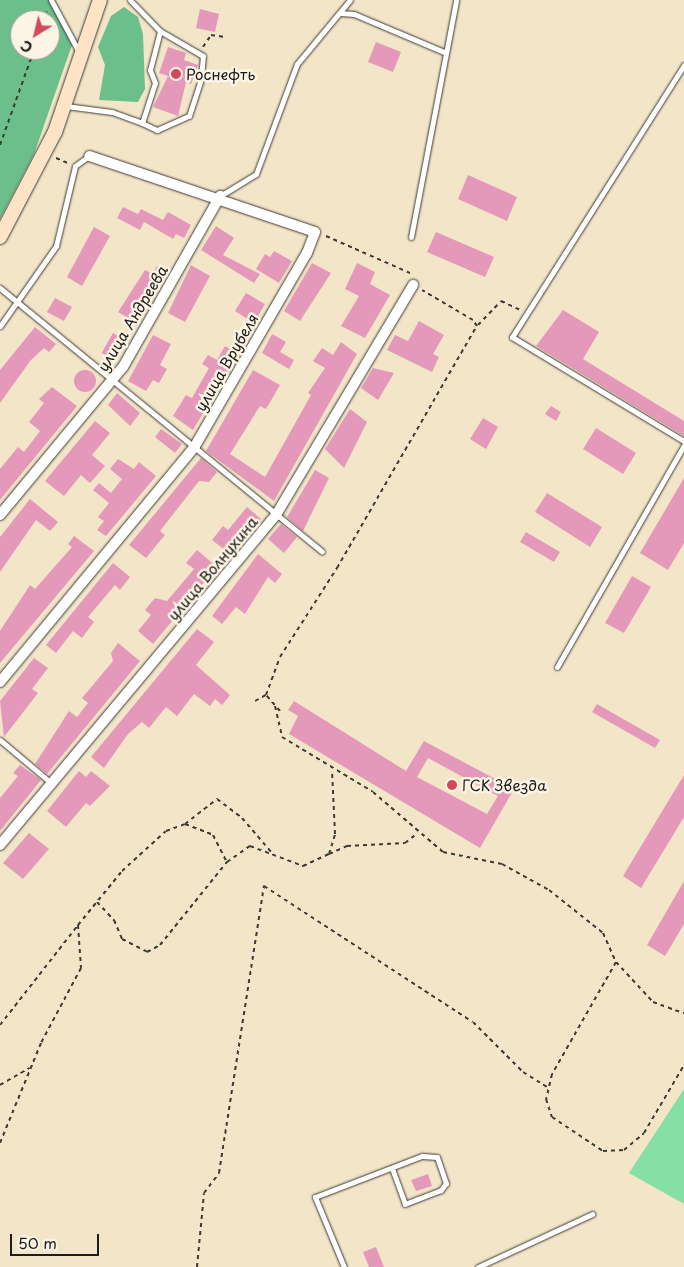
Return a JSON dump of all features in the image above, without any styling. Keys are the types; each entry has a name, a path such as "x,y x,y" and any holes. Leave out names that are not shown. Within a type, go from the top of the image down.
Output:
{"street":[{"path":"0,237 45,153 64,105 100,0"},
{"path":"89,156 220,196 315,232"},
{"name":"улица Андреева","path":"0,515 114,379 220,196"},
{"name":"улица Врубеля","path":"0,682 195,446 307,253 315,232"},
{"name":"улица Волнухина","path":"0,845 276,514 413,285"}],"lane":[{"path":"50,0 81,55"},
{"path":"64,105 112,112 157,130 189,116 202,78 203,56 160,31 130,0"},
{"path":"220,196 256,174 297,64 350,0"},
{"path":"411,237 444,52 456,0"},
{"path":"340,14 354,14 444,52"},
{"path":"142,123 154,83 150,70 160,31"},
{"path":"684,65 525,312 512,338 684,440"},
{"path":"0,326 19,303 56,246 75,166 89,156"},
{"path":"0,288 114,379 322,552"},
{"path":"557,667 684,444"},
{"path":"0,740 51,783"},
{"path":"344,1267 315,1197 422,1156 437,1157 446,1182 442,1190 405,1204 392,1169"},
{"path":"478,1267 592,1214"}],"path":[{"path":"198,53 211,35 225,37"},
{"path":"0,146 30,60"},
{"path":"45,153 75,166"},
{"path":"315,232 410,269 413,285 473,320 477,326"},
{"path":"255,701 266,696 280,657 337,568 477,326 501,301 525,312"},
{"path":"266,696 280,711"},
{"path":"275,706 282,737 332,770 379,797 418,833 443,852 502,864 549,890 603,933 616,962 653,1002 684,1013"},
{"path":"328,854 335,834 332,770"},
{"path":"0,1025 122,871 166,831 185,824 218,799 242,818 274,855"},
{"path":"185,824 213,836 227,862"},
{"path":"97,902 114,920 122,939 147,952 160,945 227,862 250,846 303,866 347,846 405,844 418,833"},
{"path":"197,1267 204,1193 219,1173 264,886 473,1022 523,1072 548,1088"},
{"path":"0,1143 31,1067 81,968 78,925"},
{"path":"616,962 552,1074 546,1099 552,1117 603,1151 624,1150 644,1132 684,1065"},
{"path":"0,1085 31,1067"}],"green space":[{"path":"0,0 49,0 54,10 10,10 10,60 60,60 60,22 72,45 34,154 0,219"},
{"path":"124,7 138,17 143,34 145,89 138,102 99,100 105,65 98,47 111,16"},
{"path":"684,1089 684,1204 629,1173"}],"building":[{"path":"200,9 219,14 215,32 196,28"},
{"path":"376,42 401,52 393,72 368,62"},
{"path":"168,47 186,53 184,60 198,65 191,84 186,82 178,116 153,107 168,76 159,73"},
{"path":"468,175 517,197 507,221 458,199"},
{"path":"123,207 138,214 141,209 163,220 168,212 191,225 184,238 176,234 173,239 144,222 140,230 117,218"},
{"path":"216,226 234,238 223,255 260,274 254,283 201,250"},
{"path":"94,227 110,236 82,286 67,277"},
{"path":"436,232 494,257 485,277 427,252"},
{"path":"274,251 292,261 279,283 256,269 265,254 270,257"},
{"path":"312,263 331,273 300,321 284,311"},
{"path":"357,263 375,272 370,284 390,295 365,338 341,326 359,296 345,289"},
{"path":"191,265 210,276 185,322 168,313"},
{"path":"157,266 167,271 136,322 118,312 145,270 153,274"},
{"path":"246,293 265,304 254,323 235,311"},
{"path":"55,298 72,307 64,321 47,312"},
{"path":"563,310 599,332 583,359 684,421 684,436 536,346"},
{"path":"419,321 444,335 433,354 439,357 432,372 387,350 395,335 408,341"},
{"path":"35,327 56,344 49,352 44,348 31,360 0,403 0,370"},
{"path":"113,333 126,341 114,361 101,354"},
{"path":"272,334 286,342 280,352 294,360 289,369 262,353"},
{"path":"153,335 171,344 160,365 167,369 159,383 153,380 146,391 128,381"},
{"path":"341,342 357,354 274,501 206,451 253,370 280,385 266,409 260,406 230,454 265,477 311,395 308,393 325,368 313,361 322,348 333,355"},
{"path":"225,346 238,354 193,430 173,416 186,395 192,398 209,368 202,364 208,355 217,360"},
{"path":"373,368 394,373 378,400 361,388"},
{"path":"85,370 93,373 96,381 93,389 85,392 77,389 74,381 77,373"},
{"path":"52,387 77,406 0,500 0,469 18,447 24,452 40,431 29,422 44,403 39,399"},
{"path":"117,393 140,413 130,426 108,405"},
{"path":"551,406 561,412 556,421 545,414"},
{"path":"350,409 367,422 344,468 325,449"},
{"path":"483,418 498,427 486,449 470,439"},
{"path":"95,421 110,433 92,455 105,466 90,483 81,475 64,496 45,481"},
{"path":"596,428 636,453 623,474 583,449"},
{"path":"161,429 182,444 175,453 155,437"},
{"path":"201,458 217,472 209,482 199,481 160,531 165,535 146,558 129,545"},
{"path":"118,459 134,469 139,462 156,476 106,536 97,530 104,521 98,517 109,503 93,490 99,483 111,493 122,479 110,469"},
{"path":"315,470 329,478 303,531 287,517"},
{"path":"684,478 684,543 668,570 640,553"},
{"path":"547,493 602,527 590,547 535,512"},
{"path":"30,499 58,522 50,531 36,520 0,572 0,537"},
{"path":"247,507 261,519 230,554 212,540 223,526 228,530"},
{"path":"281,524 297,537 284,553 268,539"},
{"path":"526,532 560,552 554,562 520,542"},
{"path":"74,536 94,551 0,663 0,631 30,585 35,589 72,547 68,544"},
{"path":"197,550 217,567 153,644 138,631 151,615 145,610 155,598 167,601 194,569 186,563"},
{"path":"258,554 282,574 275,583 268,577 245,614 236,607 222,624 212,616"},
{"path":"113,563 130,577 120,590 115,585 88,617 94,622 82,638 73,631 56,653 46,645"},
{"path":"632,576 651,587 624,633 605,623"},
{"path":"197,629 214,642 196,665 230,695 222,705 215,699 210,706 194,694 177,716 166,707 149,728 142,722 128,734 104,768 91,757"},
{"path":"118,643 140,661 47,774 35,764 69,711 77,717 88,703 82,698 113,661 111,653"},
{"path":"34,658 48,668 32,689 38,693 4,737 0,701"},
{"path":"294,701 406,771 424,741 514,789 480,848 289,734 298,716 288,710","holes":["428,758 498,796 487,814 417,777"]},
{"path":"597,704 660,740 655,748 592,712"},
{"path":"20,765 41,780 0,831 0,798 18,776 13,773"},
{"path":"79,771 86,777 91,771 110,786 90,806 86,803 66,827 47,811"},
{"path":"684,775 684,817 641,888 623,876"},
{"path":"29,833 49,849 23,879 3,863"},
{"path":"684,881 684,924 665,956 647,945"},
{"path":"428,1174 432,1186 416,1191 411,1180"},
{"path":"376,1247 384,1267 369,1267 363,1252"}],"place":[{"name":"Роснефть","path":"176,74"},
{"name":"ГСК Звезда","path":"452,785"}]}
